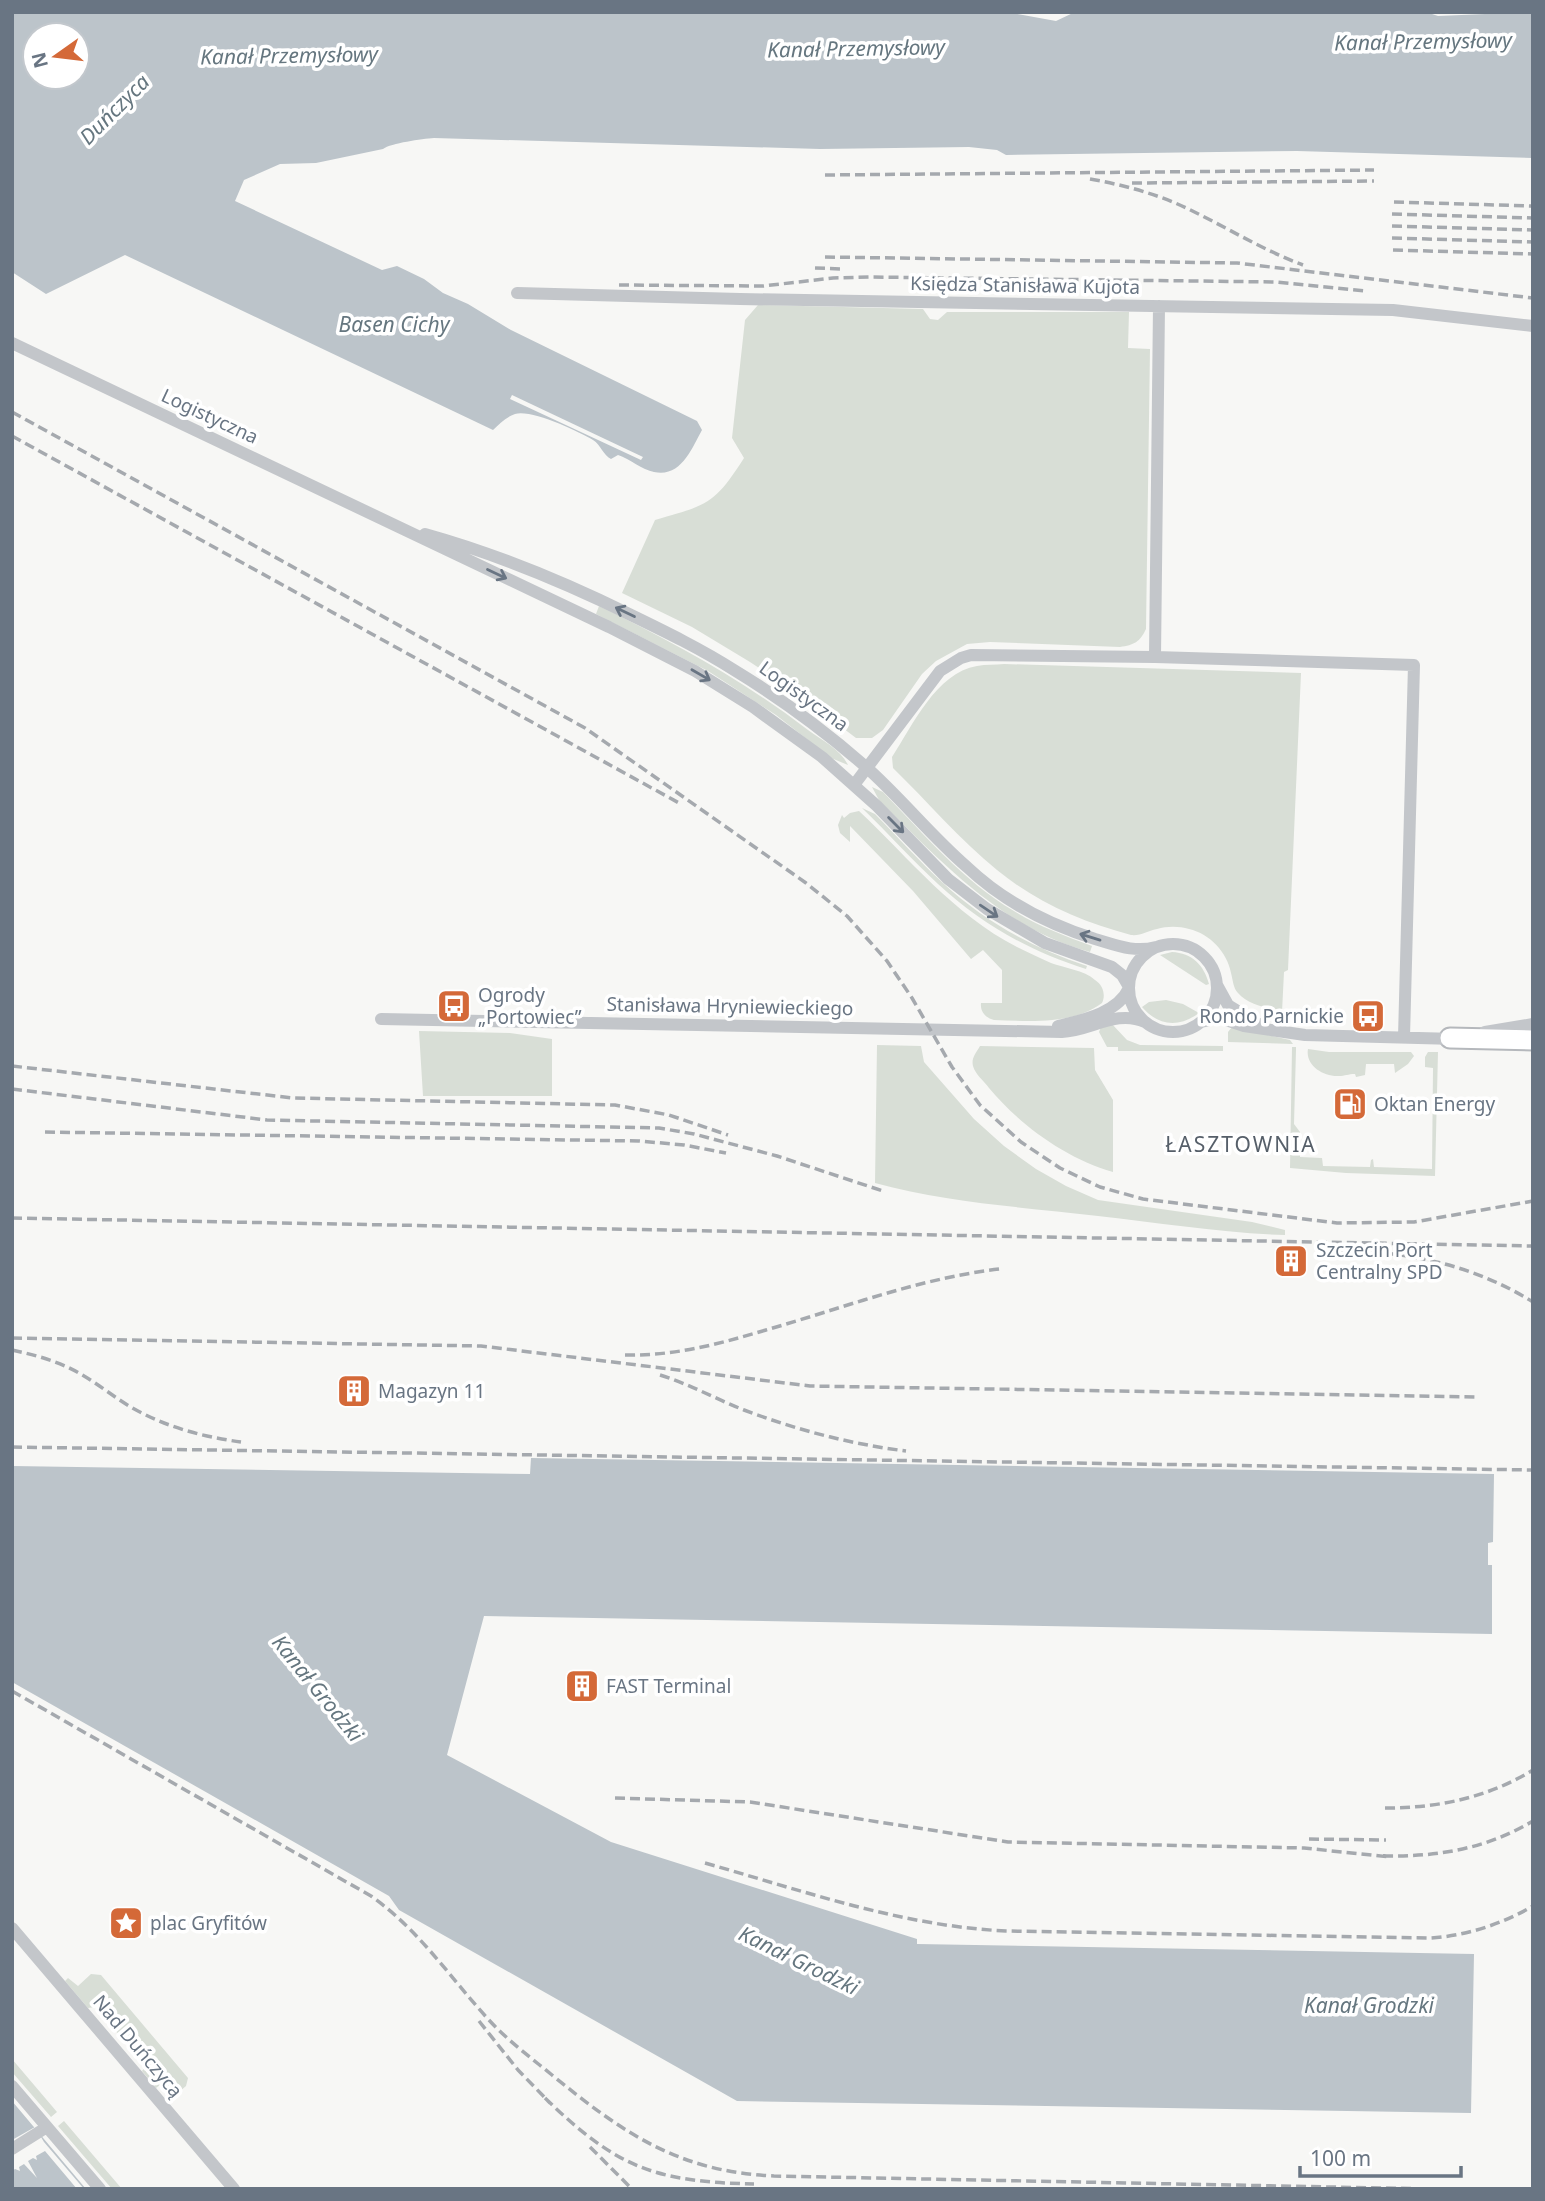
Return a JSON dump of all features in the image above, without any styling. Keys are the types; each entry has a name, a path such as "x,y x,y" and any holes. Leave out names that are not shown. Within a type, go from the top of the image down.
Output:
{"main road":[{"path":"1450,1038 1533,1040"}],"street":[{"name":"Księdza Stanisława Kujota","path":"517,293 1393,310 1533,326"},
{"path":"1155,657 1159,306"},
{"name":"Logistyczna","path":"12,343 610,627 695,671 783,727 854,785 948,879 978,903 1045,943 1112,967 1122,975 1129,987"},
{"name":"Logistyczna","path":"391,523 527,567 664,631 748,679 815,725 867,768 959,861 1004,897 1046,920 1082,935 1130,949 1156,947"},
{"path":"854,785 931,682 949,664 961,658 981,654 1414,665 1404,1037"},
{"path":"1276,1031 1230,1006 1222,997 1210,963 1194,949 1173,943 1156,947 1145,953 1136,963 1129,987 1132,1004 1144,1022 1160,1030 1185,1030 1201,1022 1220,1018 1244,1026 1276,1031 1309,1035 1450,1038 1533,1050"},
{"path":"1201,1022 1213,1005 1217,984"},
{"name":"Stanisława Hryniewieckiego","path":"1035,1030 1078,1021 1105,1011 1123,998 1129,987"},
{"name":"Stanisława Hryniewieckiego","path":"382,1018 1070,1032 1122,1017 1144,1022"},
{"path":"1450,1038 1533,1024"},
{"name":"Nad Duńczycą","path":"12,1928 234,2189"},
{"path":"12,2086 43,2130 100,2189"},
{"path":"12,2149 43,2130"}],"shaded area":[{"path":"758,305 923,309 930,319 938,320 947,312 1129,312 1128,348 1150,349 1146,629 1139,640 1120,647 990,642 967,644 936,661 922,674 883,730 872,738 856,738 750,662 692,627 622,593 655,520 687,511 708,501 725,485 744,458 732,438 745,320"},
{"path":"599,606 733,678 831,746 848,765 831,758 776,715 708,671 596,614"},
{"path":"980,665 1301,673 1288,970 1284,972 1282,1012 1259,1006 1242,997 1235,989 1226,958 1216,945 1197,931 1169,927 1131,935 1077,917 1028,892 970,846 893,768 892,757 917,716 938,689 962,671"},
{"path":"872,787 883,792 945,856 995,899 1033,921 1092,946 1090,952 1058,941 1001,910 926,847 879,800"},
{"path":"862,808 875,814 934,875 976,910 1010,932 1087,966 1086,969 1026,945 972,912 928,875"},
{"path":"859,811 933,885 972,919 1017,947 1098,982 1104,994 1102,1003 1078,1015 1050,1020 994,1020 986,1016 981,1009 981,1003 1002,1003 1002,970 983,950 971,959 913,891 850,826 850,842 840,833 838,825 842,815 844,818"},
{"path":"1172,952 1186,955 1196,961 1209,984 1206,985 1160,955"},
{"path":"1166,1000 1183,1004 1199,1013 1184,1021 1169,1023 1155,1018 1142,1007 1149,1002"},
{"path":"1111,1023 1127,1040 1140,1045 1223,1046 1223,1051 1118,1051 1118,1047 1107,1047 1099,1032 1101,1027"},
{"path":"1232,1027 1290,1040 1293,1044 1228,1042 1228,1032"},
{"path":"419,1031 510,1033 552,1039 552,1096 423,1096"},
{"path":"877,1045 921,1046 924,1062 974,1119 1004,1146 1066,1186 1098,1200 1252,1222 1285,1230 1285,1235 1214,1230 986,1204 875,1183"},
{"path":"980,1046 1094,1048 1095,1070 1113,1100 1113,1172 1061,1149 1015,1115 974,1069 973,1058"},
{"path":"1292,1047 1296,1047 1294,1124 1300,1132 1300,1157 1322,1158 1323,1166 1370,1167 1373,1159 1374,1167 1432,1169 1433,1068 1425,1067 1425,1057 1428,1052 1438,1052 1435,1176 1290,1168"},
{"path":"1308,1049 1329,1052 1411,1052 1414,1056 1395,1073 1394,1064 1366,1064 1365,1075 1333,1076 1312,1065"},
{"path":"91,1974 101,1975 188,2078 186,2086 173,2097 161,2084 156,2088 142,2071 146,2066 95,2007 88,2008 65,1981 68,1978 78,1986"},
{"path":"12,2059 57,2112 51,2117 12,2072"},
{"path":"64,2121 122,2189 112,2189 58,2126"}],"water":[{"path":"12,12 1006,12 1056,21 1075,12 1426,12 1438,16 1533,12 1533,158 1297,151 1006,155 997,150 969,147 820,149 434,138 399,143 316,163 280,164 244,180 235,201 382,270 397,266 511,330 697,421 702,430 690,453 678,466 663,473 650,471 618,455 611,459 593,440 566,426 532,415 515,414 493,430 125,255 46,294 12,272"},
{"name":"Kanał Grodzki","path":"531,1458 1494,1474 1493,1542 1488,1543 1488,1565 1492,1565 1492,1634 484,1616 447,1755 611,1842 917,1939 917,1944 1474,1954 1471,2113 737,2101 399,1910 389,1896 12,1682 12,1466 530,1474"},
{"path":"12,2101 86,2189 12,2189"}],"pier":[{"path":"512,395 643,457 641,460 510,399"},
{"path":"35,2127 44,2142 84,2189 77,2189 45,2151 36,2156 37,2160 33,2158 28,2161 37,2178 24,2164 19,2167 20,2171 12,2171 12,2140"}],"railway":[{"path":"825,175 1374,170"},
{"path":"1090,179 1132,188 1173,202 1269,251 1303,265"},
{"path":"1132,183 1374,181"},
{"path":"1394,202 1533,206"},
{"path":"1392,214 1533,218"},
{"path":"1392,226 1533,230"},
{"path":"1392,238 1533,242"},
{"path":"1393,250 1533,254"},
{"path":"825,257 1237,263 1533,298"},
{"path":"815,268 843,269"},
{"path":"619,285 763,286 869,277 1275,282 1366,291"},
{"path":"12,412 585,728 806,883 847,916 887,961 952,1067 980,1105 1021,1142 1060,1168 1100,1187 1143,1199 1337,1223 1414,1222 1533,1201"},
{"path":"12,436 679,803"},
{"path":"12,1066 293,1098 615,1105 669,1115 728,1135"},
{"path":"12,1089 267,1120 659,1128 694,1134 777,1156 883,1191"},
{"path":"45,1132 639,1141 684,1145 726,1153"},
{"path":"12,1218 1533,1246"},
{"path":"1320,1250 1379,1258"},
{"path":"1371,1252 1414,1257 1455,1267 1495,1282 1533,1302"},
{"path":"625,1355 679,1351 714,1344 911,1286 1000,1269"},
{"path":"12,1338 481,1346 810,1386 1477,1397"},
{"path":"12,1350 71,1369 130,1407 162,1422 241,1442"},
{"path":"660,1375 784,1424 844,1440 906,1451"},
{"path":"12,1447 1533,1470"},
{"path":"12,1691 371,1896 419,1939 488,2019 519,2048 603,2115 654,2146 681,2158 709,2167 774,2176 1433,2189"},
{"path":"1385,1808 1462,1800 1498,1788 1533,1770"},
{"path":"615,1798 750,1802 1008,1842 1304,1848 1390,1857"},
{"path":"1383,1856 1442,1853 1479,1845 1533,1821"},
{"path":"1309,1839 1386,1840"},
{"path":"705,1863 891,1915 967,1928 1006,1931 1430,1938 1483,1928 1533,1906"},
{"path":"479,2021 518,2070 550,2103"},
{"path":"545,2098 594,2140 639,2166 689,2179 754,2184"},
{"path":"590,2147 632,2189"}],"place":[{"name":"Ogrody „Portowiec”","path":"454,1006"},
{"name":"Rondo Parnickie","path":"1368,1016"},
{"name":"Oktan Energy","path":"1350,1104"},
{"name":"Szczecin Port Centralny SPD","path":"1291,1261"},
{"name":"Magazyn 11","path":"354,1391"},
{"name":"FAST Terminal","path":"582,1686"},
{"name":"plac Gryfitów","path":"126,1923"}],"district":[{"name":"ŁASZTOWNIA","path":"1241,1144"}],"water label":[{"name":"Kanał Przemysłowy","path":"1423,41"},
{"name":"Kanał Przemysłowy","path":"856,48"},
{"name":"Kanał Przemysłowy","path":"289,55"},
{"name":"Duńczyca","path":"114,109"},
{"name":"Basen Cichy","path":"394,324"}]}
